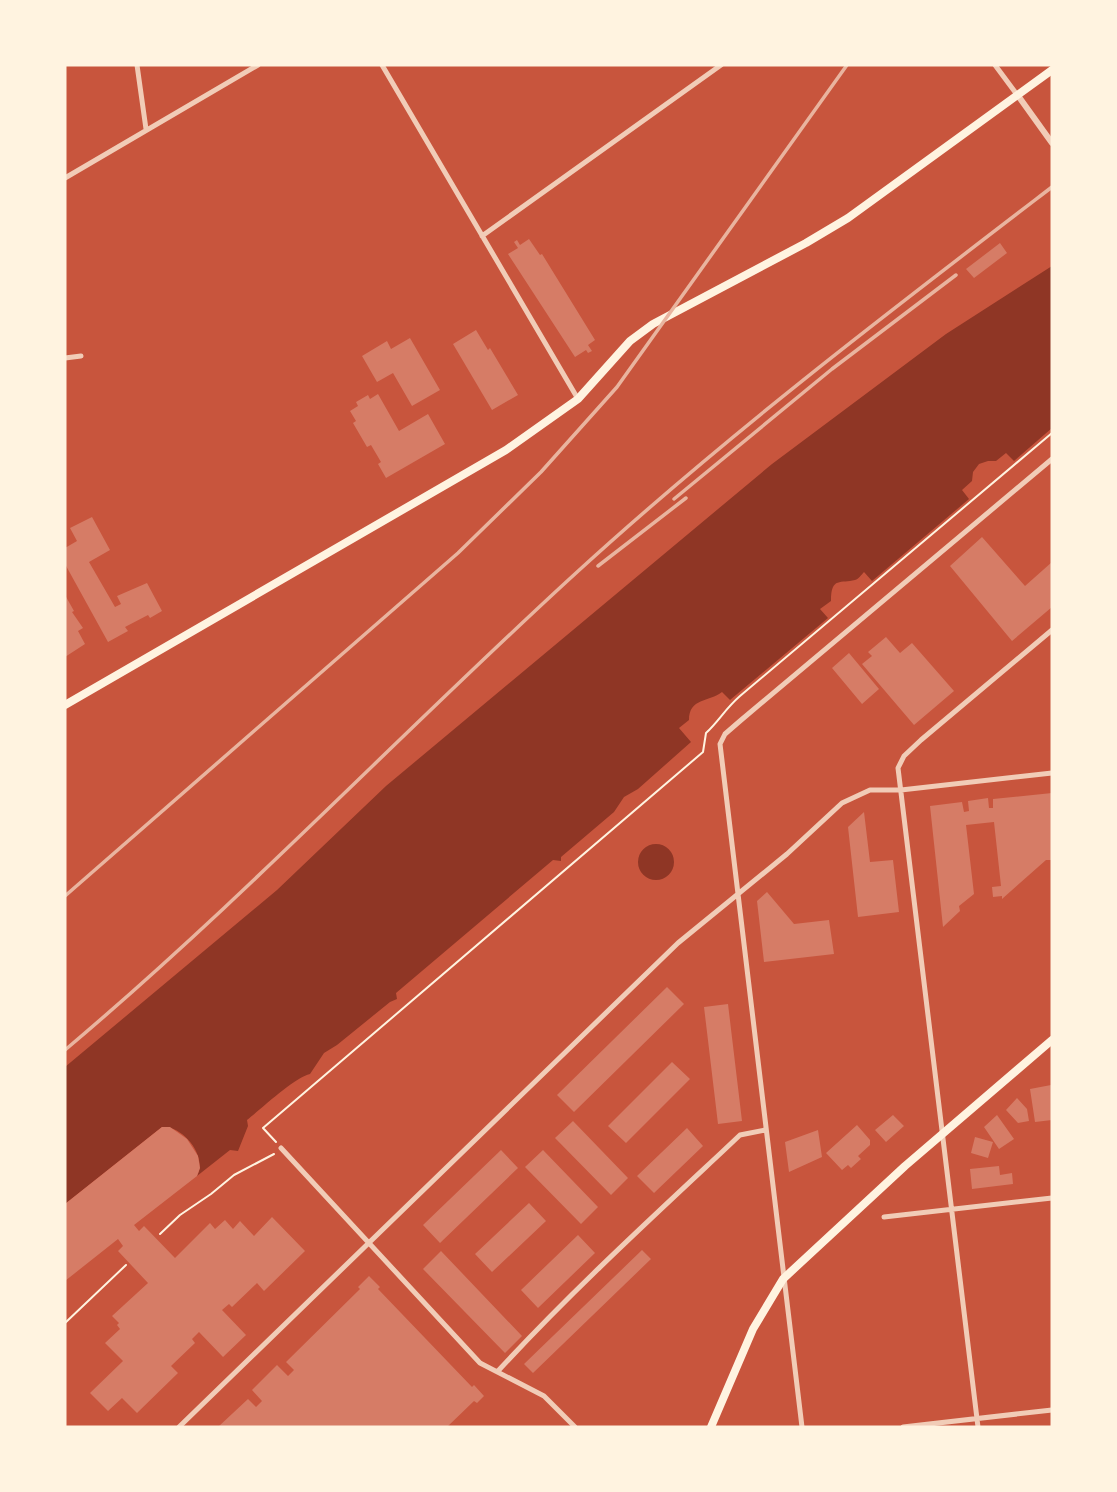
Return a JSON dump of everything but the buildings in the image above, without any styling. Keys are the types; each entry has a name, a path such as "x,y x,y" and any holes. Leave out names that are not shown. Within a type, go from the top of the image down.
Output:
{"main road":[{"path":"65,705 506,450 578,399 630,341 653,324 848,218 1019,97 1052,70"},
{"path":"711,1427 753,1329 783,1279 905,1166 1052,1040"}],"street":[{"path":"137,65 146,129"},
{"path":"65,178 258,65"},
{"path":"382,65 578,399"},
{"path":"482,236 721,65"},
{"path":"995,65 1052,143"},
{"path":"65,358 80,356"},
{"path":"802,1427 719,748 725,734 1052,458"},
{"path":"978,1427 898,768 904,756 1052,630"},
{"path":"179,1427 678,943 788,854 842,803 870,790 901,790 1052,773"},
{"path":"498,1371 600,1266 722,1152 743,1134 765,1130"},
{"path":"281,1148 480,1363 544,1396 575,1427"},
{"path":"884,1217 1052,1198"},
{"path":"903,1427 1052,1410"}],"path":[{"path":"160,1234 180,1214 234,1175 266,1160 281,1148 263,1128 701,754 704,750 705,734 719,722 723,711 1052,433"},
{"path":"65,1323 126,1265"}],"shaded area":[{"path":"1052,266 1052,428 1014,461 1006,453 996,461 979,464 973,472 972,481 962,490 969,499 872,581 864,572 856,579 835,584 831,601 820,609 828,618 730,700 722,692 696,704 689,720 679,728 691,742 638,789 624,797 614,812 561,857 561,861 553,860 396,993 397,999 324,1053 310,1074 287,1087 247,1120 248,1126 238,1151 230,1150 197,1176 199,1160 192,1144 178,1131 162,1127 65,1204 65,1067 277,890 386,786 772,464 946,334"},
{"path":"656,844 669,849 674,862 669,875 656,880 643,875 638,862 643,849"}],"railway":[{"path":"65,896 458,553 541,472 617,387 847,65"},
{"path":"65,1050 260,875 512,632 633,522 810,375 1052,187"},
{"path":"674,499 832,369 956,275"},
{"path":"598,566 686,498"}]}
